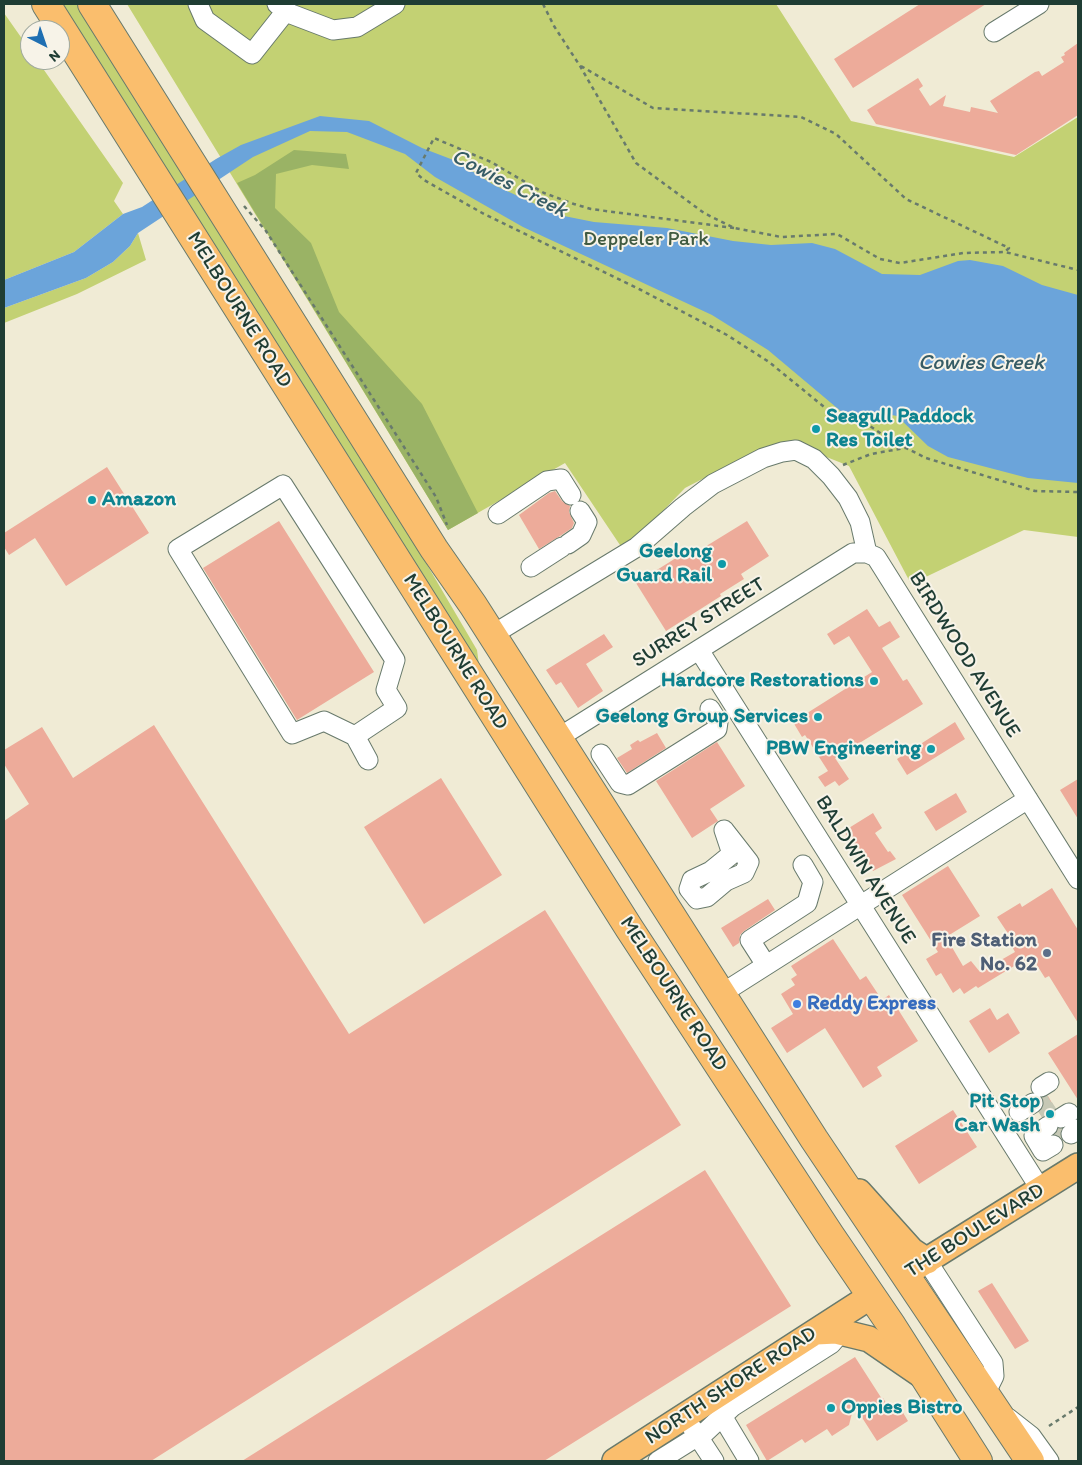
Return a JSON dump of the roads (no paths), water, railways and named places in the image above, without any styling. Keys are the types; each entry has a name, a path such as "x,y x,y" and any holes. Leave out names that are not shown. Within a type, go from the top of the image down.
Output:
{"highway":[{"name":"MELBOURNE ROAD","path":"46,4 635,936 925,1377 978,1461"},
{"name":"MELBOURNE ROAD","path":"92,4 434,549 492,635 826,1157 916,1268 989,1400 1030,1461"},
{"path":"434,549 451,599 487,661 487,681 480,691"},
{"name":"THE BOULEVARD","path":"872,1296 916,1268"}],"main road":[{"name":"THE BOULEVARD","path":"916,1268 1041,1190 1077,1170"},
{"name":"NORTH SHORE ROAD","path":"615,1461 694,1430 872,1296"},
{"path":"834,1325 872,1341 925,1377"}],"street":[{"path":"198,4 205,20 252,54 281,7 333,30 356,28 395,4"},
{"path":"994,32 1029,6"},
{"path":"492,635 637,547 690,501 713,484 739,469 764,458 796,450 820,465 848,498 860,522 866,553"},
{"path":"498,514 547,480 561,480 587,522 581,536 531,567"},
{"path":"354,736 397,708 386,690 395,660 283,485 178,550 292,734 324,721 354,736 368,760"},
{"name":"SURREY STREET","path":"558,738 853,553 866,553"},
{"name":"BIRDWOOD AVENUE","path":"866,553 876,556 1078,879"},
{"name":"BALDWIN AVENUE","path":"700,650 1041,1190"},
{"path":"601,754 620,783 628,785 717,730 718,722 710,709"},
{"path":"721,994 1028,799"},
{"path":"766,965 750,940 807,903 813,882 803,865"},
{"name":"NORTH SHORE ROAD","path":"658,1461 694,1430 712,1429 732,1407 831,1344 834,1325"},
{"path":"989,1400 1026,1432 1049,1461"},
{"path":"722,1416 749,1461"},
{"path":"694,1430 714,1461"}],"water":[{"name":"Cowies Creek","path":"320,116 369,121 422,148 456,161 494,185 559,215 594,222 667,228 733,241 771,245 812,243 835,249 882,274 920,275 958,261 970,260 1003,266 1042,285 1078,295 1078,483 1028,478 948,457 928,446 897,416 876,412 851,415 843,413 768,350 712,315 523,227 435,177 405,154 347,132 310,131 253,157 138,233 130,246 113,262 86,278 4,308 4,280 74,252 123,214 142,207 241,145"}],"tunnel":[{"path":"1033,1103 1047,1095"},
{"path":"1043,1119 1057,1110"},
{"path":"1054,1135 1067,1126"}],"place":[{"name":"Seagull Paddock Res Toilet","path":"816,429"},
{"name":"Amazon","path":"92,500"},
{"name":"Geelong Guard Rail","path":"722,564"},
{"name":"Hardcore Restorations","path":"874,681"},
{"name":"Geelong Group Services","path":"818,717"},
{"name":"PBW Engineering","path":"931,749"},
{"name":"Fire Station No. 62","path":"1047,953"},
{"name":"Reddy Express","path":"797,1004"},
{"name":"Pit Stop Car Wash","path":"1050,1114"},
{"name":"Oppies Bistro","path":"831,1408"}],"park label":[{"name":"Deppeler Park","path":"646,240"}]}
